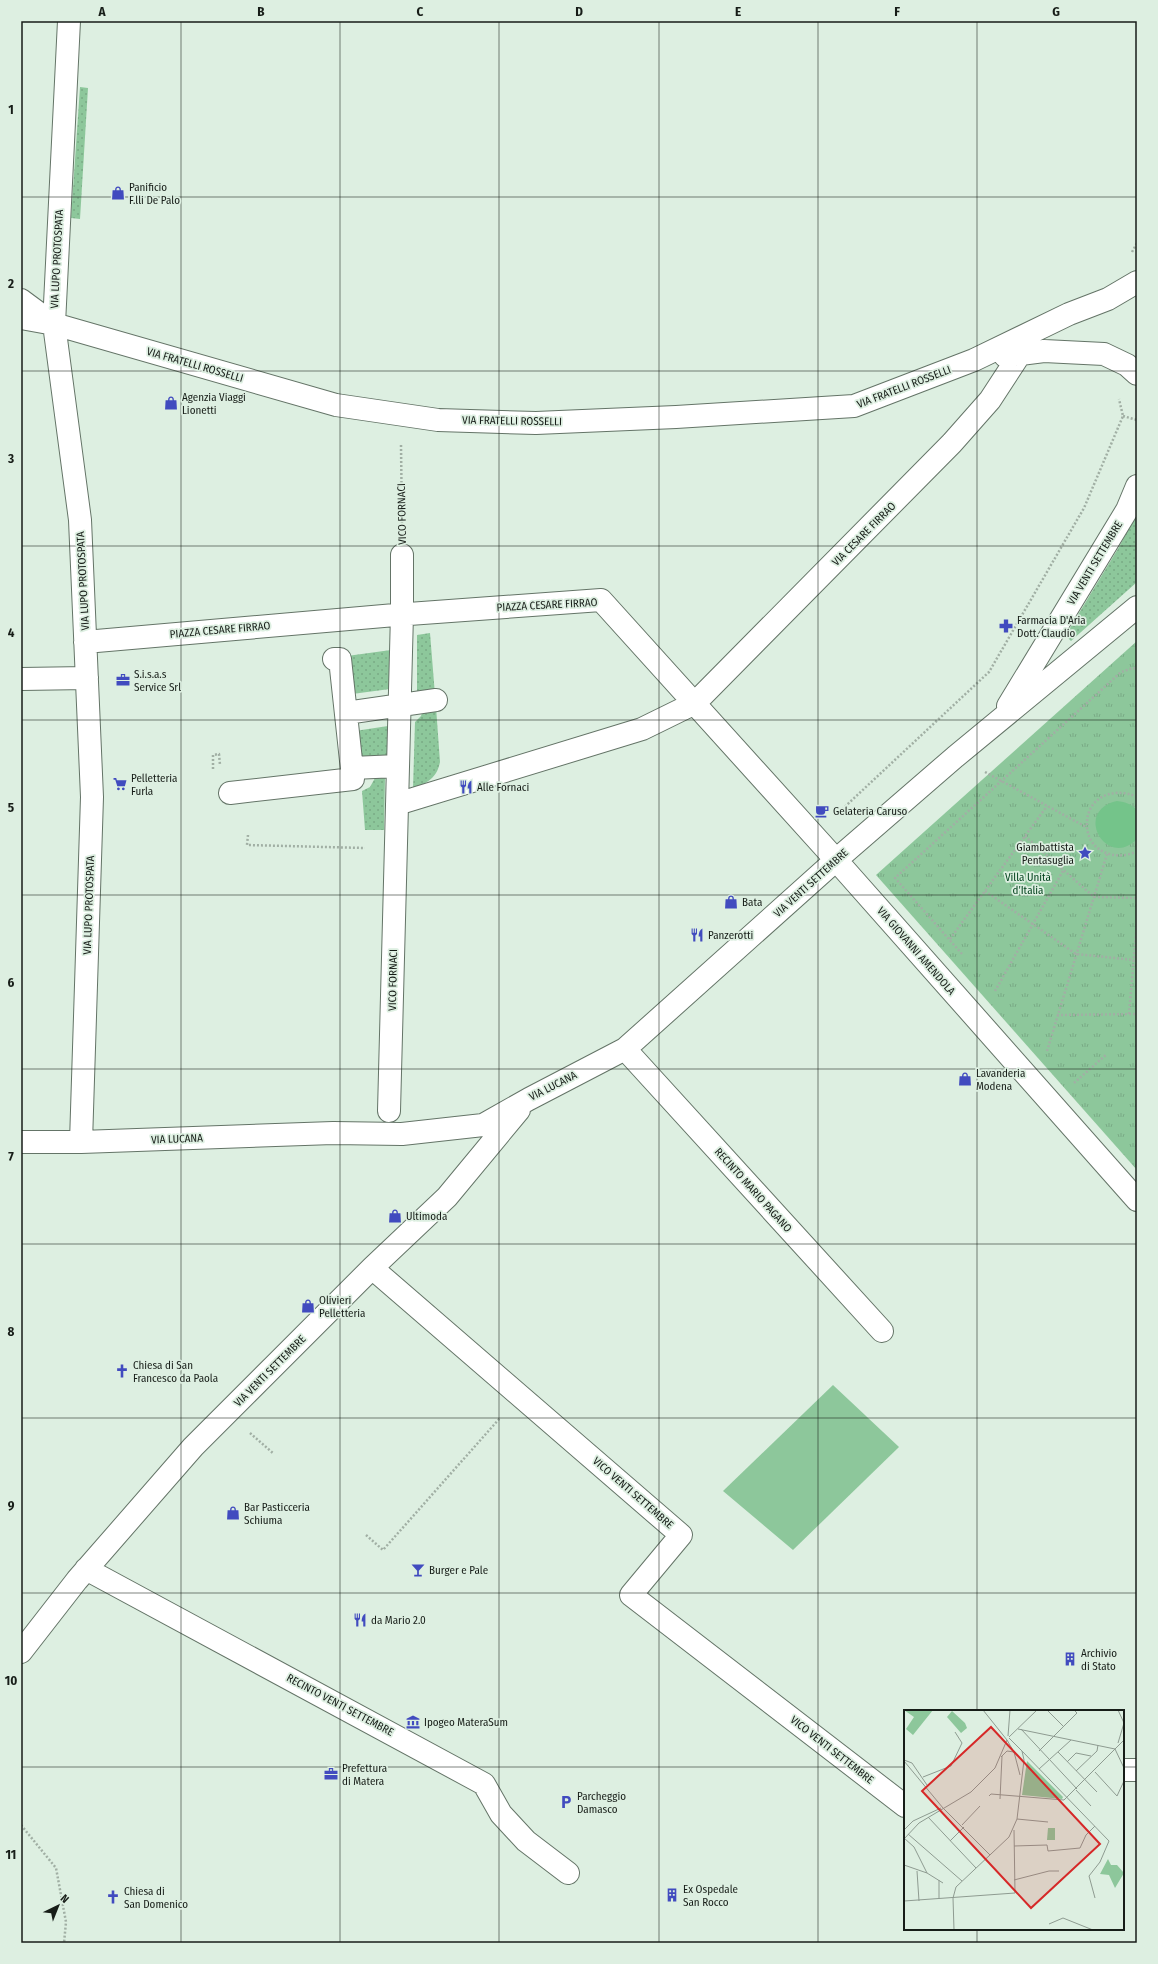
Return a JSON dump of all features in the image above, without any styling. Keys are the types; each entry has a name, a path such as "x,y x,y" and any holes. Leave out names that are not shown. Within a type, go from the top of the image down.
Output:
{"street":[{"name":"VIA LUPO PROTOSPATA","path":"69,21 54,324 80,520 92,797 81,1142"},
{"path":"68,45 87,21"},
{"name":"VIA FRATELLI ROSSELLI","path":"21,318 54,324 336,405 438,420 536,423 676,417 854,406 974,360 1069,314 1108,299 1137,282"},
{"name":"VIA FRATELLI ROSSELLI","path":"21,300 54,324"},
{"name":"VIA FRATELLI ROSSELLI","path":"974,360 1044,351 1104,354 1128,366 1137,374"},
{"name":"VIA CESARE FIRRAO","path":"397,804 642,729 695,703 952,444 990,400 1020,354"},
{"name":"VIA VENTI SETTEMBRE","path":"999,721 1127,510 1137,486"},
{"name":"VICO FORNACI","path":"402,555 402,614"},
{"name":"PIAZZA CESARE FIRRAO","path":"86,642 402,614 601,600 695,703"},
{"name":"VIA VENTI SETTEMBRE","path":"625,1049 836,860 955,757 1137,607"},
{"path":"396,849 402,614"},
{"path":"230,793 353,779 340,659 334,659"},
{"path":"21,679 87,678"},
{"path":"346,713 436,700"},
{"name":"VIA GIOVANNI AMENDOLA","path":"695,703 1137,1200"},
{"path":"352,768 398,766"},
{"name":"VICO FORNACI","path":"389,1111 396,849"},
{"name":"VIA LUCANA","path":"21,1142 81,1142 333,1133 402,1134 483,1125 529,1099 625,1049"},
{"name":"RECINTO MARIO PAGANO","path":"625,1049 882,1331"},
{"name":"VIA VENTI SETTEMBRE","path":"21,1652 86,1569 193,1448 372,1268 447,1197 529,1099"},
{"name":"VICO VENTI SETTEMBRE","path":"372,1268 681,1534 631,1595 904,1805"},
{"name":"RECINTO VENTI SETTEMBRE","path":"86,1569 484,1784 501,1814 526,1840 568,1873"},
{"path":"1124,1770 1137,1770"}],"path":[{"path":"1130,256 1137,243"},
{"path":"808,829 818,819 825,826 989,672 1084,508 1123,416 1118,396"},
{"name":"VICO FORNACI","path":"401,414 402,555"},
{"path":"1123,416 1137,420"},
{"path":"965,956 895,878 1121,672 1133,668 1137,669"},
{"path":"955,757 1086,827"},
{"path":"1137,797 1118,791 1108,793 1098,798 1091,807 1086,827 1093,843 1107,854 1119,857 1130,855 1137,851"},
{"path":"950,939 1047,806"},
{"path":"248,836 247,845 396,849"},
{"path":"1025,836 1094,897 1137,898"},
{"path":"1036,1088 1107,854"},
{"path":"990,986 995,991 1064,869"},
{"path":"985,891 1076,954 1134,960"},
{"path":"1129,1014 1137,922"},
{"path":"1057,1015 1137,1014"},
{"path":"1041,1045 1051,1056"},
{"path":"1069,1078 1074,1083 1107,1054"},
{"path":"366,1535 384,1550 519,1395"},
{"path":"21,1825 56,1868 66,1922 64,1943"}],"green space":[{"path":"80,87 88,88 80,219 71,218"},
{"path":"1137,513 1137,582 1071,641 1068,638 1067,633 1119,547"},
{"path":"430,633 435,695 417,692 417,635"},
{"name":"Villa Unità d’Italia","path":"1137,641 1137,1170 876,875"},
{"path":"391,650 390,689 352,694 347,656"},
{"path":"436,707 440,762 439,768 431,779 413,789 415,722 421,716 423,710"},
{"path":"388,726 387,760 358,763 355,731"},
{"path":"385,776 384,830 365,830 362,791 370,787 375,778"},
{"path":"833,1385 899,1447 793,1550 723,1491"}],"shaded area":[{"path":"1117,801 1133,806 1137,810 1137,839 1126,847 1115,848 1106,843 1099,835 1096,826 1097,816 1104,807"}],"place":[{"name":"Panificio F.lli De Palo","path":"118,193"},
{"name":"Agenzia Viaggi Lionetti","path":"171,403"},
{"name":"Farmacia D'Aria Dott. Claudio","path":"1006,626"},
{"name":"S.i.s.a.s Service Srl","path":"123,680"},
{"name":"Pelletteria Furla","path":"120,784"},
{"name":"Alle Fornaci","path":"466,787"},
{"name":"Gelateria Caruso","path":"822,811"},
{"name":"Giambattista Pentasuglia","path":"1085,853"},
{"name":"Bata","path":"731,902"},
{"name":"Panzerotti","path":"697,935"},
{"name":"Lavanderia Modena","path":"965,1079"},
{"name":"Ultimoda","path":"395,1216"},
{"name":"Olivieri Pelletteria","path":"308,1306"},
{"name":"Chiesa di San Francesco da Paola","path":"122,1371"},
{"name":"Bar Pasticceria Schiuma","path":"233,1513"},
{"name":"Burger e Pale","path":"418,1570"},
{"name":"da Mario 2.0","path":"360,1620"},
{"name":"Archivio di Stato","path":"1070,1659"},
{"name":"Ipogeo MateraSum","path":"413,1722"},
{"name":"Prefettura di Matera","path":"331,1774"},
{"name":"Parcheggio Damasco","path":"566,1802"},
{"name":"Ex Ospedale San Rocco","path":"672,1895"},
{"name":"Chiesa di San Domenico","path":"113,1897"}]}
